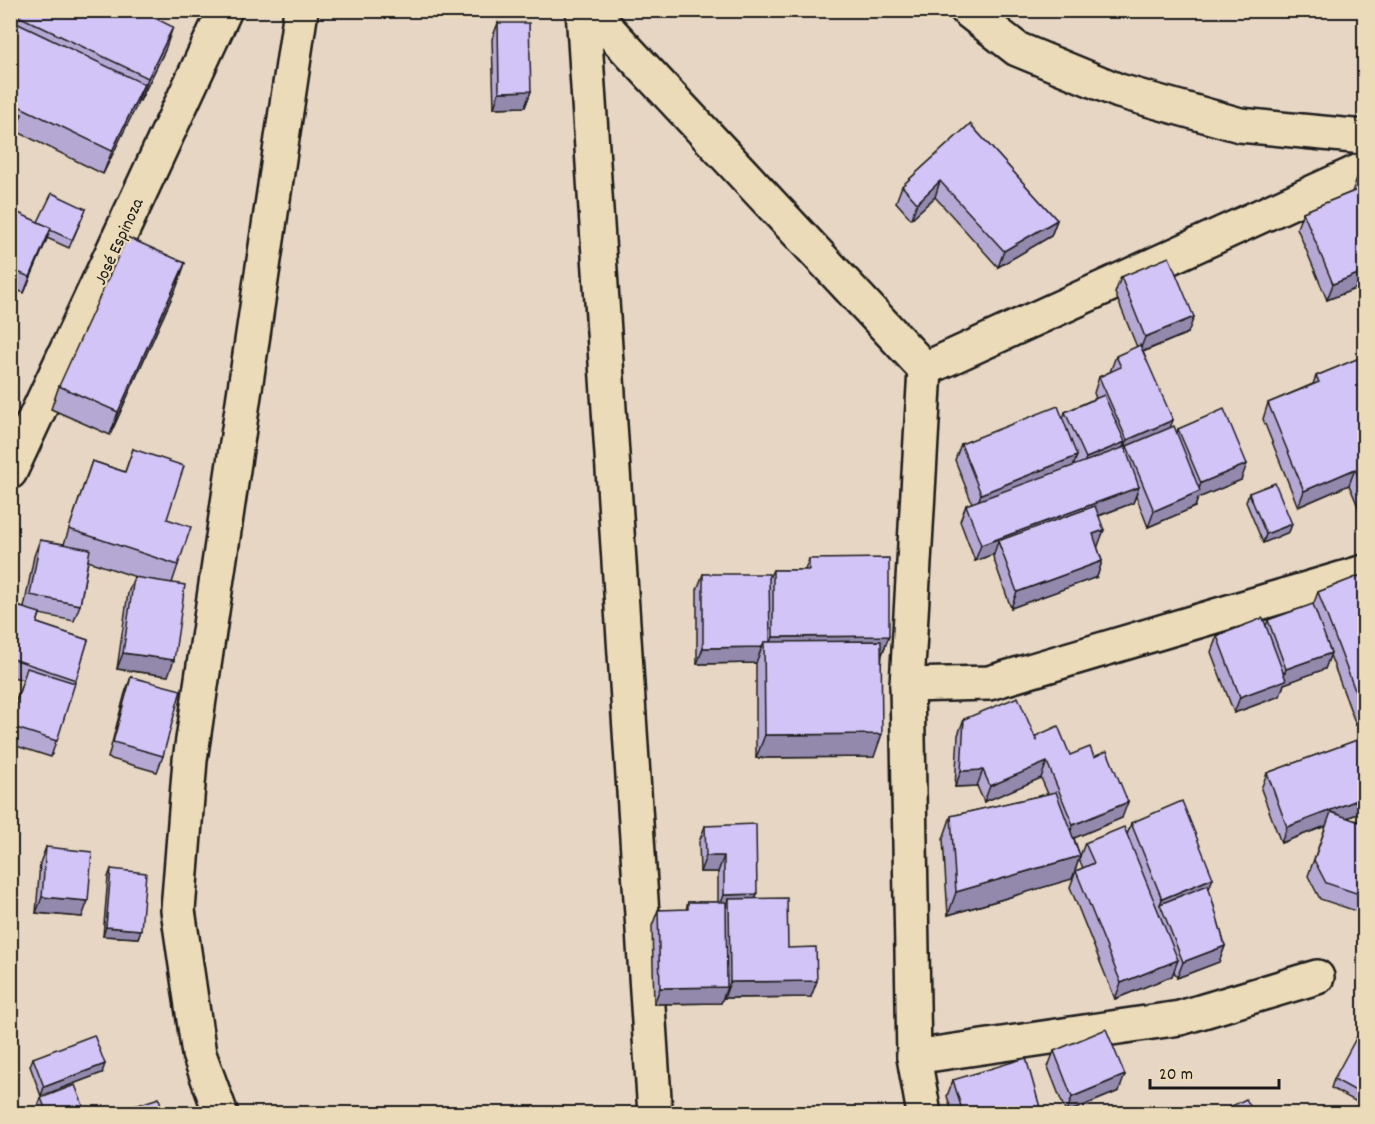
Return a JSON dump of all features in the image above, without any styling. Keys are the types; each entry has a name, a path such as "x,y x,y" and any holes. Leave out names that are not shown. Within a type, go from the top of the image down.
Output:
{"street":[{"name":"José Espinoza","path":"10,472 225,10"},
{"path":"221,1113 199,1054 178,910 190,760 301,10"},
{"path":"583,10 655,1113"},
{"path":"590,10 925,369 907,685 914,1057 924,1113"},
{"path":"967,10 1017,49 1119,91 1240,124 1365,137"},
{"path":"925,369 1365,169"},
{"path":"907,685 989,682 1365,572"},
{"path":"914,1057 1180,1018 1317,977"}],"building":[{"path":"10,10 139,10 173,27 148,78"},
{"path":"10,20 144,84 112,151 10,102"},
{"path":"498,23 529,23 531,91 499,92"},
{"path":"10,108 22,114 10,138"},
{"path":"970,124 1057,220 1004,251 940,181 917,203 902,186"},
{"path":"1365,175 1365,196 1357,178"},
{"path":"1357,190 1365,207 1365,271 1333,284 1303,212"},
{"path":"52,193 86,209 72,240 38,222"},
{"path":"12,210 51,228 30,277 10,269 10,213"},
{"path":"127,237 185,263 118,412 59,386"},
{"path":"1169,257 1194,317 1145,337 1121,277"},
{"path":"1140,345 1173,420 1127,440 1099,377 1121,367 1116,356"},
{"path":"1364,356 1365,493 1355,469 1304,491 1268,403 1319,382 1316,376"},
{"path":"1104,395 1125,442 1086,458 1065,412"},
{"path":"1058,406 1077,456 981,494 961,444"},
{"path":"1224,409 1247,464 1201,483 1178,429"},
{"path":"1174,426 1200,491 1154,511 1127,446"},
{"path":"1125,447 1139,487 981,545 966,505"},
{"path":"133,449 184,466 167,519 191,527 178,565 69,529 92,461 125,472"},
{"path":"1275,483 1292,524 1266,534 1249,493"},
{"path":"1095,506 1104,530 1093,534 1102,561 1017,592 998,541"},
{"path":"40,540 90,549 80,605 30,595"},
{"path":"889,558 889,636 773,637 773,570 809,570 809,559"},
{"path":"703,574 769,574 770,642 764,642 762,647 703,648"},
{"path":"1364,574 1365,708 1362,709 1318,592"},
{"path":"134,577 185,585 174,660 123,653"},
{"path":"10,604 40,613 37,623 88,640 76,680 10,658"},
{"path":"1313,604 1331,653 1286,669 1268,620"},
{"path":"1263,618 1286,680 1240,697 1217,636"},
{"path":"881,641 882,734 765,735 764,642"},
{"path":"27,668 75,683 57,741 10,726"},
{"path":"131,677 181,690 163,756 113,742"},
{"path":"1018,697 1037,742 1036,736 1058,726 1070,755 1090,747 1094,757 1107,751 1128,802 1073,825 1047,762 990,786 983,770 961,771 964,719"},
{"path":"1365,737 1365,797 1287,827 1267,773"},
{"path":"1056,792 1080,856 956,892 951,816"},
{"path":"1182,801 1213,878 1162,899 1131,823"},
{"path":"1331,812 1365,824 1365,896 1326,883 1314,860"},
{"path":"756,824 757,894 724,895 724,856 706,856 705,826"},
{"path":"1124,827 1178,960 1121,983 1076,871 1094,863 1085,843"},
{"path":"46,847 92,852 88,901 42,897"},
{"path":"111,869 146,873 141,930 106,927"},
{"path":"1208,885 1225,946 1183,962 1160,904"},
{"path":"787,898 788,948 816,947 817,981 730,982 729,899"},
{"path":"688,902 726,902 727,987 660,988 658,910 688,909"},
{"path":"1106,1029 1125,1075 1072,1097 1054,1051"},
{"path":"1361,1029 1365,1031 1365,1092 1363,1095 1334,1079"},
{"path":"94,1035 105,1064 44,1087 33,1058"},
{"path":"1026,1058 1041,1111 963,1113 953,1080"},
{"path":"75,1085 86,1113 47,1113 41,1098"},
{"path":"159,1098 163,1113 112,1113"},
{"path":"1246,1099 1254,1113 1223,1113 1222,1111"}]}
